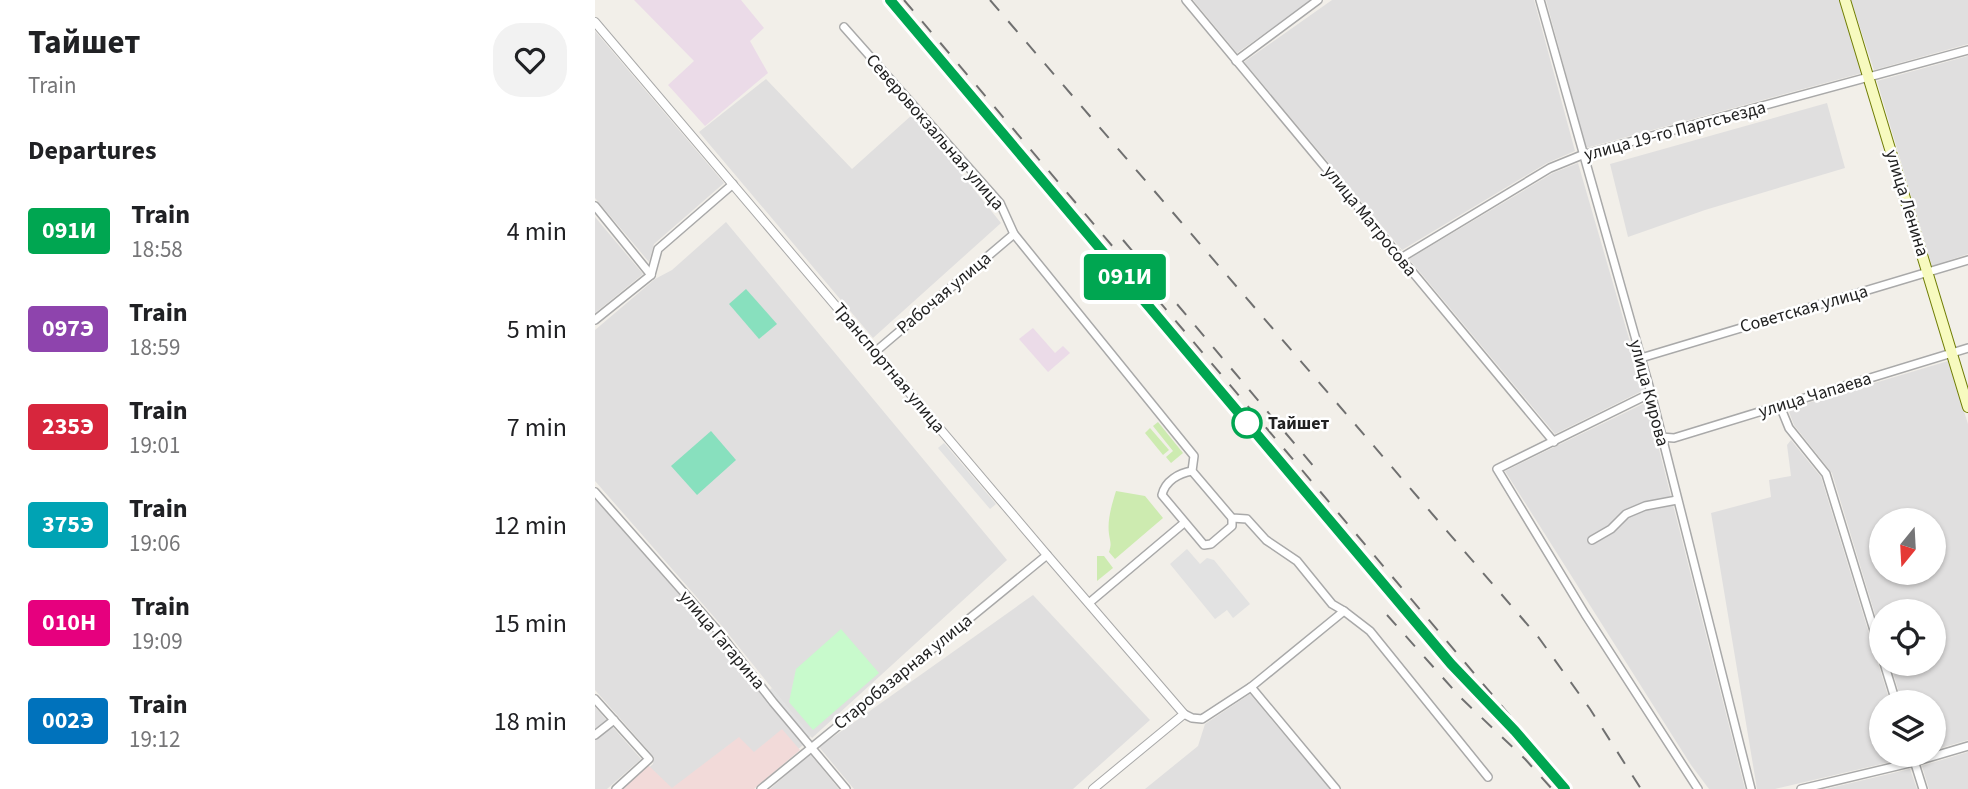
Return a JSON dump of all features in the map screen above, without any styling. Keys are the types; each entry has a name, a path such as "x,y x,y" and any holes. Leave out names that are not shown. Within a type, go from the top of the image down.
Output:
{"main road":[{"name":"улица Ленина","path":"1845,0 1968,407"}],"street":[{"name":"улица Матросова","path":"1186,0 1554,442"},
{"path":"1236,61 1318,0"},
{"name":"улица Кирова","path":"1540,0 1651,393 1751,789"},
{"name":"Транспортная улица","path":"595,22 1184,714"},
{"name":"Северовокзальная улица","path":"843,27 1000,203 1014,234 1194,456 1192,471 1233,519 1247,519 1266,540 1297,561 1332,604 1370,631 1488,777"},
{"name":"улица 19-го Партсъезда","path":"1401,258 1550,167 1582,155 1968,50"},
{"path":"598,318 651,275 658,249 733,184"},
{"path":"595,206 651,275"},
{"name":"Рабочая улица","path":"875,352 1014,234"},
{"name":"Советская улица","path":"1641,358 1968,260"},
{"name":"улица Чапаева","path":"1661,437 1674,439 1968,348"},
{"path":"1651,393 1497,469 1698,789"},
{"path":"1780,406 1789,428 1826,474 1869,614"},
{"path":"1192,471 1180,473 1164,488 1162,495 1184,523 1204,545 1211,544 1232,526 1233,519"},
{"name":"улица Гагарина","path":"595,492 717,629 773,702 846,789"},
{"path":"1592,540 1626,514 1677,499"},
{"path":"1089,603 1184,523"},
{"name":"Старобазарная улица","path":"761,789 1047,555"},
{"path":"1093,789 1184,714 1202,719 1251,687 1344,611"},
{"path":"1251,687 1336,789"},
{"path":"595,699 649,759 616,789"},
{"path":"595,735 614,720"},
{"path":"1946,751 1968,746"},
{"path":"1801,789 1880,767"},
{"path":"1916,767 1923,789"}],"shaded area":[{"path":"634,0 741,0 764,28 750,41 768,73 705,126 668,85 694,61"},
{"path":"1193,0 1312,0 1237,53"},
{"path":"1332,0 1534,0 1575,151 1547,163 1402,250 1244,62"},
{"path":"1546,0 1839,0 1862,73 1586,148"},
{"path":"1851,0 1968,0 1968,44 1874,70"},
{"path":"595,31 724,183 654,244 649,262 595,198"},
{"path":"1968,56 1968,254 1932,266 1877,81"},
{"path":"766,79 852,169 913,114 1001,223 873,338 699,132"},
{"path":"1827,103 1845,168 1705,210 1628,237 1610,164"},
{"path":"1578,163 1644,390 1555,434 1409,259 1553,173"},
{"path":"595,217 643,274 595,313"},
{"path":"726,222 1007,560 812,738 722,626 595,481 595,330 655,279 672,270"},
{"path":"1033,328 1055,353 1063,346 1070,353 1048,372 1019,339"},
{"path":"1948,361 1968,424 1968,740 1946,746 1946,690 1898,690 1894,676 1946,676 1946,599 1870,599 1832,473 1794,425 1788,409"},
{"path":"1647,402 1745,789 1709,789 1691,765 1505,471"},
{"path":"1791,440 1821,477 1869,634 1869,676 1882,676 1886,690 1869,690 1869,767 1775,789 1757,789 1711,513 1771,497 1769,480 1791,476 1787,445"},
{"path":"944,443 996,504 990,509 938,448"},
{"path":"595,499 713,633 803,745 753,789 625,789 653,764 654,757 595,690"},
{"path":"1187,549 1200,564 1207,558 1214,560 1250,604 1233,618 1227,610 1215,619 1170,564"},
{"path":"1033,595 1150,720 1073,789 854,789 819,747"},
{"path":"772,688 811,736 807,739 767,692"},
{"path":"1250,694 1330,789 1145,789 1198,746 1205,724"},
{"path":"595,707 641,759 607,789 595,789"},
{"path":"782,729 800,750 754,789 622,789 648,765 672,788 739,737 754,752"},
{"path":"1968,752 1968,789 1929,789 1922,767 1946,767 1946,759"},
{"path":"810,754 839,789 770,789"},
{"path":"1910,769 1917,789 1826,789"}],"green space":[{"path":"746,289 777,324 759,339 729,304"},
{"path":"1158,422 1183,453 1171,463 1166,457 1173,451 1153,426"},
{"path":"1150,428 1169,450 1163,455 1145,433"},
{"path":"711,431 736,460 697,495 671,466"},
{"path":"1116,491 1145,496 1163,518 1115,559 1109,552 1109,529"},
{"path":"1097,556 1104,556 1113,568 1097,581"},
{"path":"841,629 879,673 813,730 789,702 796,669"}],"railway":[{"path":"890,0 1451,664 1476,690"},
{"path":"904,0 1572,789"},
{"path":"990,0 1539,638 1590,709 1641,789"},
{"path":"1123,240 1315,468"},
{"path":"1387,615 1460,697 1525,759 1552,789"}],"train":[{"name":"091И","path":"890,0 1451,664 1515,731 1565,789"}],"place":[{"name":"Тайшет","path":"1247,423"}]}
